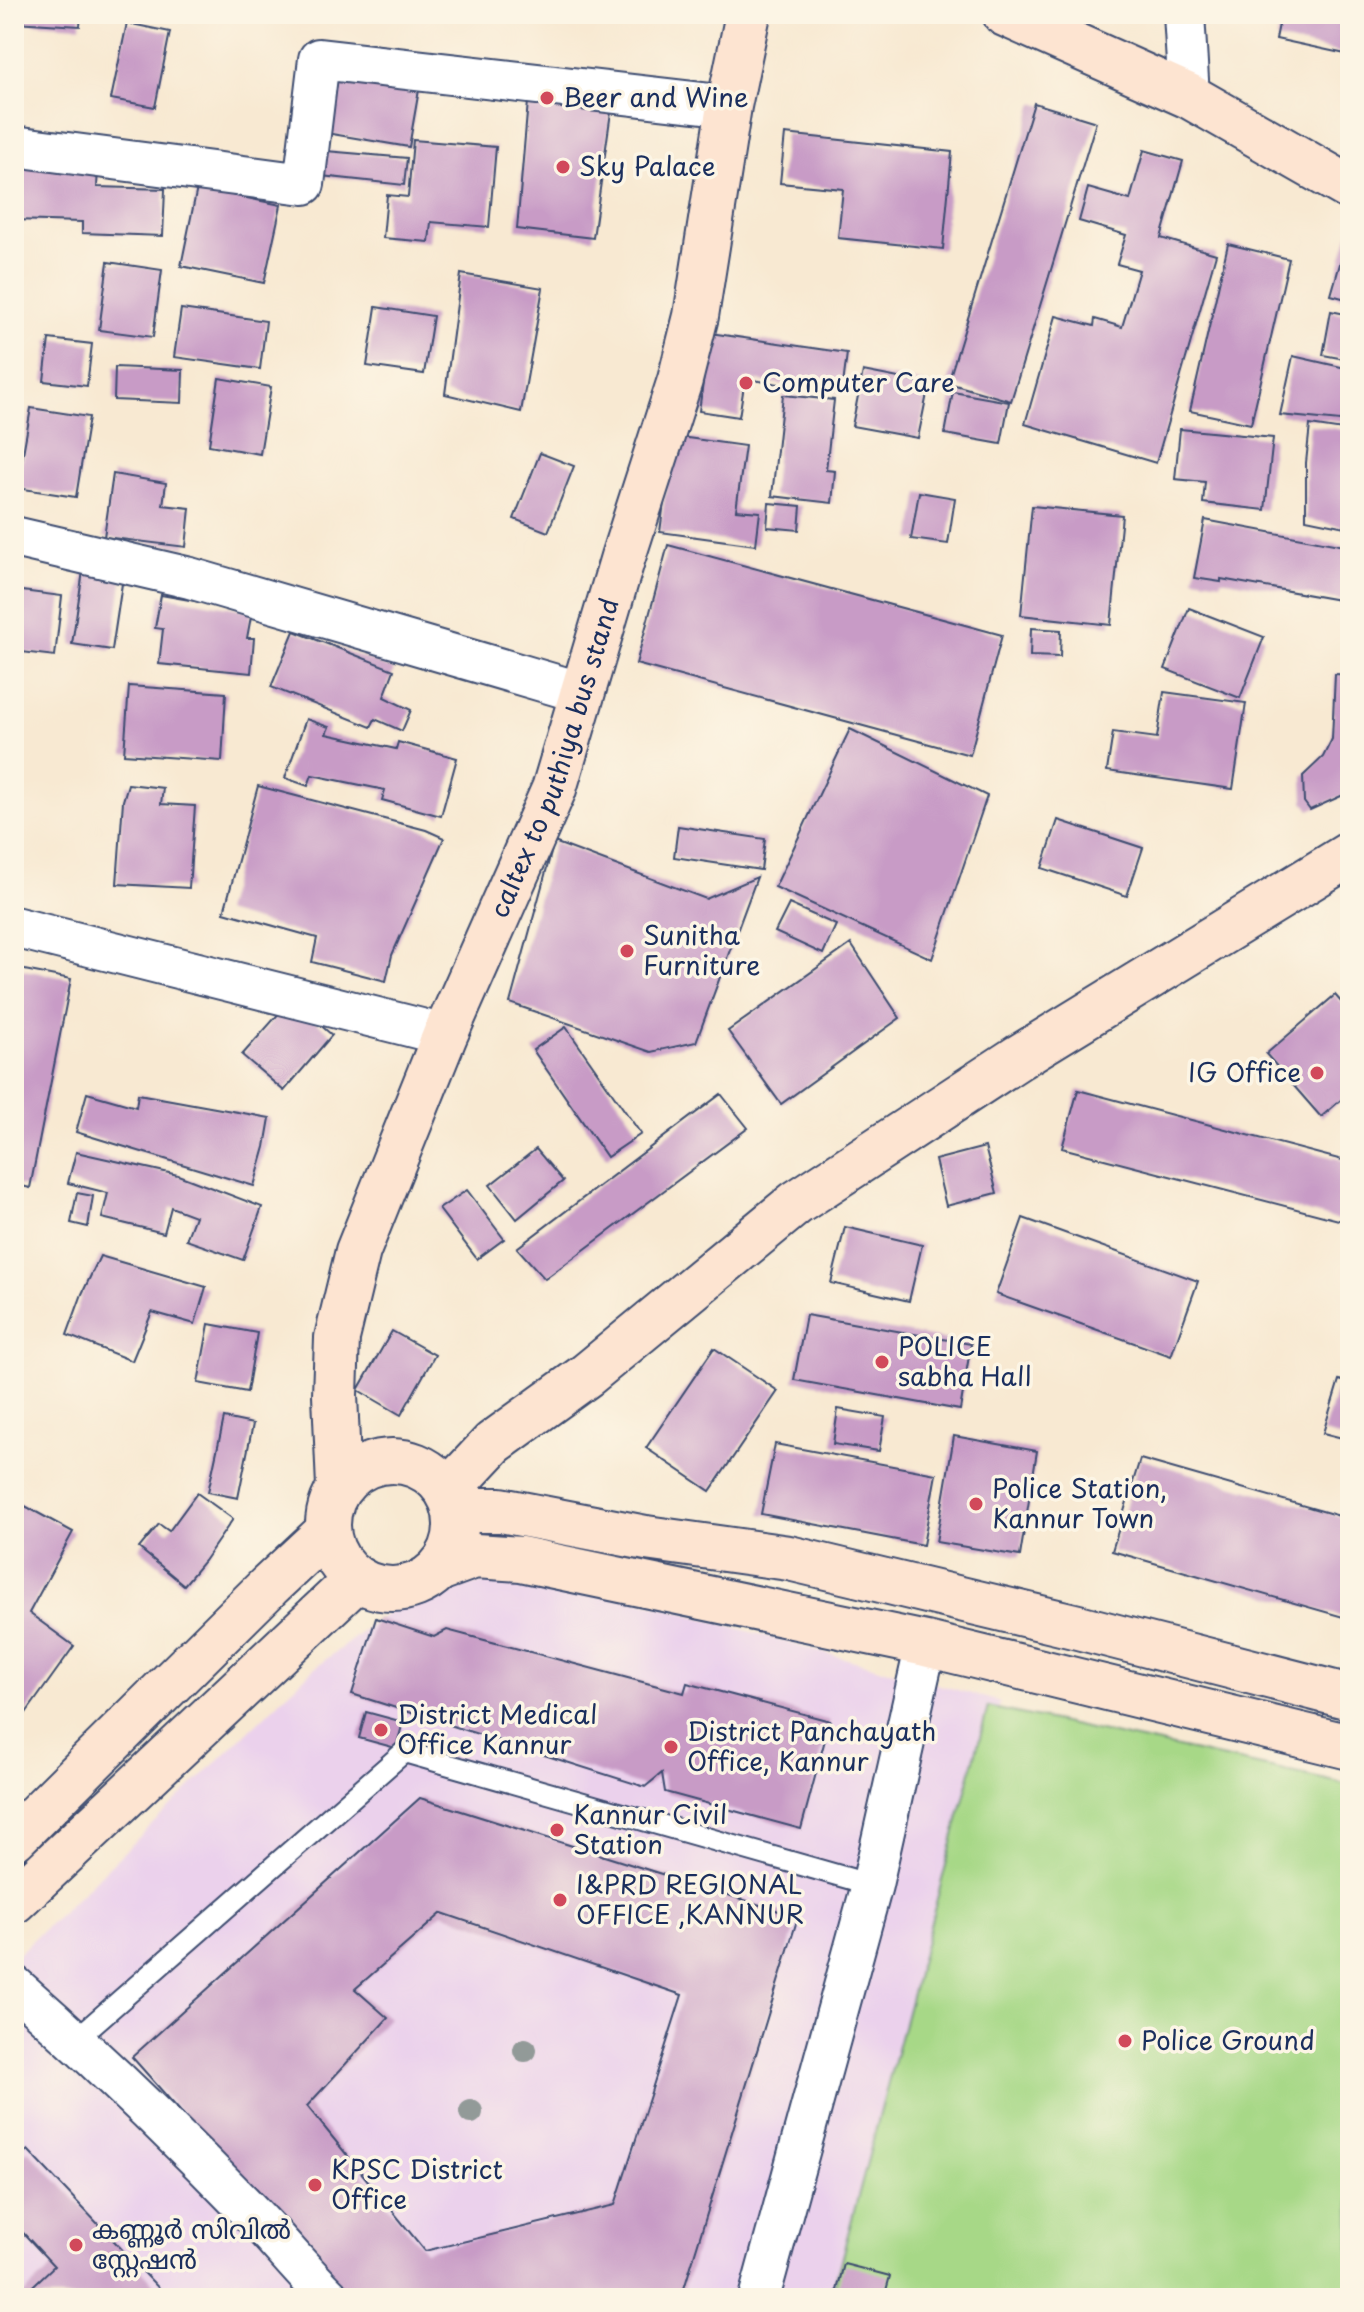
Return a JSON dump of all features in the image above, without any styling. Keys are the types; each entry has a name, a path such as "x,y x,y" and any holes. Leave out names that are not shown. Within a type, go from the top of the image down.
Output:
{"main road":[{"name":"caltex to puthiya bus stand","path":"339,1487 335,1395 337,1338 358,1251 445,1035 554,789 680,380 696,316 729,106 748,14"},
{"path":"1005,14 1189,96 1350,188"},
{"path":"451,1501 493,1443 587,1375 796,1203 1019,1057 1350,854"},
{"path":"439,1569 451,1552 457,1532 451,1501 436,1477 421,1467 403,1461 385,1460 352,1473 331,1500 327,1532 332,1550 343,1567 357,1579 378,1588 400,1589 421,1582 439,1569 475,1556 521,1559 926,1644 1350,1747"},
{"path":"451,1501 646,1538 789,1558 1078,1627 1350,1697"},
{"path":"14,1838 327,1532"},
{"path":"14,1901 357,1579"}],"street":[{"path":"1184,14 1189,96"},
{"path":"14,146 304,184 319,59 729,106"},
{"path":"14,537 190,578 583,693"},
{"path":"14,927 445,1035"},
{"path":"759,2298 872,1885 926,1644"},
{"path":"14,1986 75,2040 257,2219 330,2298"}],"lane":[{"path":"75,2040 404,1752 872,1885"}],"shaded area":[{"name":"Kannur Civil Station","path":"493,1581 574,1582 1000,1702 851,2298 14,2298 14,1958 312,1670 407,1598"}],"green space":[{"name":"Police Ground","path":"988,1707 1350,1785 1350,2298 831,2298"}],"building":[{"path":"14,14 81,14 80,26 14,22"},
{"path":"1281,14 1350,14 1350,55 1276,39"},
{"path":"127,23 170,32 155,107 111,99"},
{"path":"331,69 420,84 409,147 320,132"},
{"name":"Sky Palace","path":"529,90 612,105 593,238 517,229"},
{"path":"1034,103 1096,122 1011,401 948,383"},
{"path":"785,134 952,152 943,249 838,238 843,189 780,183"},
{"path":"413,140 496,147 489,227 431,222 429,242 383,238 387,195 408,197"},
{"path":"314,150 407,158 404,185 312,175"},
{"path":"1144,150 1183,161 1161,238 1216,254 1156,463 1025,424 1056,316 1094,326 1095,319 1122,327 1139,270 1117,264 1126,235 1079,221 1088,188 1130,200"},
{"path":"14,164 98,167 97,187 165,189 163,236 82,233 82,222 14,220"},
{"path":"197,188 281,205 264,283 181,266"},
{"path":"1350,229 1350,300 1331,295"},
{"path":"1228,244 1289,259 1251,424 1190,411"},
{"path":"108,262 162,270 153,337 99,330"},
{"path":"461,274 543,288 521,412 445,394"},
{"path":"376,307 433,316 424,374 367,366"},
{"path":"181,309 266,321 260,369 174,357"},
{"path":"1331,311 1350,315 1350,360 1323,355"},
{"path":"710,333 847,353 842,393 745,379 739,417 699,411"},
{"path":"49,339 92,344 87,386 44,381"},
{"path":"1293,356 1350,369 1350,422 1280,415"},
{"path":"115,367 183,370 182,403 114,400"},
{"path":"863,371 929,384 918,438 852,426"},
{"path":"219,378 271,387 260,454 209,445"},
{"path":"953,392 1009,402 1001,444 945,434"},
{"path":"783,395 834,400 826,470 835,471 832,503 772,496"},
{"path":"31,408 89,417 76,497 17,488"},
{"path":"1310,425 1350,431 1350,528 1306,519"},
{"path":"1180,429 1273,438 1265,510 1203,503 1205,482 1175,479"},
{"path":"673,436 745,446 736,510 760,512 756,545 660,532"},
{"path":"540,453 574,466 548,532 514,519"},
{"path":"113,474 166,483 163,505 190,508 186,547 104,537"},
{"path":"919,492 955,498 948,544 911,539"},
{"path":"769,503 801,506 799,530 767,527"},
{"path":"1032,506 1122,515 1111,625 1021,615"},
{"path":"1205,520 1350,547 1350,602 1221,579 1221,582 1194,578"},
{"path":"668,545 1002,635 970,755 636,664"},
{"path":"83,571 123,577 112,650 72,644"},
{"path":"14,590 62,596 55,656 22,652 15,687"},
{"path":"161,595 252,611 247,638 254,638 251,673 159,664 163,629 155,628"},
{"path":"1189,608 1264,637 1240,698 1165,669"},
{"path":"1031,628 1061,630 1060,657 1030,656"},
{"path":"294,631 394,670 384,697 411,710 402,731 375,719 371,727 271,687"},
{"path":"1335,674 1350,675 1350,792 1310,810 1304,802 1303,776 1323,757 1332,739"},
{"path":"129,686 226,693 222,761 124,754"},
{"path":"1164,692 1246,703 1233,789 1107,771 1113,732 1157,738"},
{"path":"306,719 329,727 326,734 396,749 398,742 457,758 441,816 382,800 385,790 312,775 308,786 285,778"},
{"path":"850,729 987,796 932,959 775,887"},
{"path":"128,784 163,788 161,804 195,806 189,888 117,884 123,801"},
{"path":"258,786 426,830 444,838 392,955 386,981 312,962 317,938 224,912"},
{"path":"1058,820 1143,848 1127,896 1042,868"},
{"path":"678,826 765,839 761,870 674,857"},
{"name":"Sunitha Furniture","path":"554,842 706,899 757,877 696,1042 651,1052 510,1003"},
{"path":"789,904 836,925 823,954 775,932"},
{"path":"851,944 900,1018 781,1104 728,1031"},
{"path":"14,968 71,979 30,1188 14,1184"},
{"name":"IG Office","path":"1335,995 1350,1012 1350,1092 1321,1117 1266,1054"},
{"path":"291,1000 332,1035 284,1091 242,1055"},
{"path":"566,1027 641,1134 607,1157 533,1050"},
{"path":"1078,1090 1350,1162 1350,1223 1062,1148"},
{"path":"87,1093 136,1107 138,1094 270,1118 254,1186 76,1132"},
{"path":"721,1094 748,1128 545,1279 517,1248"},
{"path":"985,1147 997,1193 946,1206 935,1160"},
{"path":"536,1149 563,1181 517,1219 490,1185"},
{"path":"76,1152 178,1175 262,1207 243,1260 186,1240 195,1216 171,1207 164,1233 102,1218 108,1193 68,1183"},
{"path":"467,1190 504,1239 477,1259 439,1209"},
{"path":"77,1193 93,1196 88,1227 71,1223"},
{"path":"1023,1218 1198,1281 1171,1356 996,1294"},
{"path":"845,1227 922,1245 909,1301 831,1283"},
{"path":"100,1256 206,1287 195,1324 152,1312 132,1361 67,1335"},
{"name":"POLICE sabha Hall","path":"806,1315 971,1344 960,1410 794,1380"},
{"path":"209,1324 257,1333 247,1392 198,1383"},
{"path":"392,1331 435,1355 401,1415 358,1390"},
{"path":"714,1348 778,1391 710,1491 646,1448"},
{"path":"1339,1380 1350,1383 1350,1440 1323,1433"},
{"path":"838,1409 885,1417 879,1451 833,1444"},
{"path":"224,1418 253,1424 238,1498 208,1492"},
{"path":"954,1436 1037,1451 1020,1556 936,1542"},
{"path":"775,1444 936,1474 923,1545 761,1514"},
{"path":"1140,1459 1350,1519 1350,1619 1112,1551"},
{"path":"197,1493 233,1519 184,1585 139,1548 159,1524 169,1531"},
{"path":"14,1500 73,1532 29,1613 74,1646 26,1713 14,1705"},
{"name":"District Panchayath Office, Kannur","path":"376,1618 434,1637 447,1630 684,1693 687,1683 830,1721 801,1829 665,1792 662,1773 645,1787 352,1694"},
{"name":"District Medical Office Kannur","path":"366,1712 403,1722 396,1748 359,1738"},
{"path":"420,1798 798,1917 683,2292 657,2298 346,2298 132,2057","holes":["442,1913 682,1995 615,2205 425,2251 307,2106 388,2018 355,1989"]},
{"name":"കണ്ണൂർ സിവിൽ സ്റ്റേഷൻ","path":"28,2150 168,2298 20,2298 54,2266 14,2223 14,2163"},
{"path":"844,2264 890,2276 884,2298 835,2298"}],"place":[{"name":"Beer and Wine","path":"547,98"},
{"name":"Sky Palace","path":"563,167"},
{"name":"Computer Care","path":"746,383"},
{"name":"Sunitha Furniture","path":"627,951"},
{"name":"IG Office","path":"1317,1073"},
{"name":"POLICE sabha Hall","path":"882,1362"},
{"name":"Police Station, Kannur Town","path":"976,1504"},
{"name":"District Medical Office Kannur","path":"381,1730"},
{"name":"District Panchayath Office, Kannur","path":"671,1747"},
{"name":"Kannur Civil Station","path":"557,1830"},
{"name":"I&PRD REGIONAL OFFICE ,KANNUR","path":"560,1900"},
{"name":"Police Ground","path":"1125,2041"},
{"name":"KPSC District Office","path":"315,2185"},
{"name":"കണ്ണൂർ സിവിൽ സ്റ്റേഷൻ","path":"76,2245"}]}
